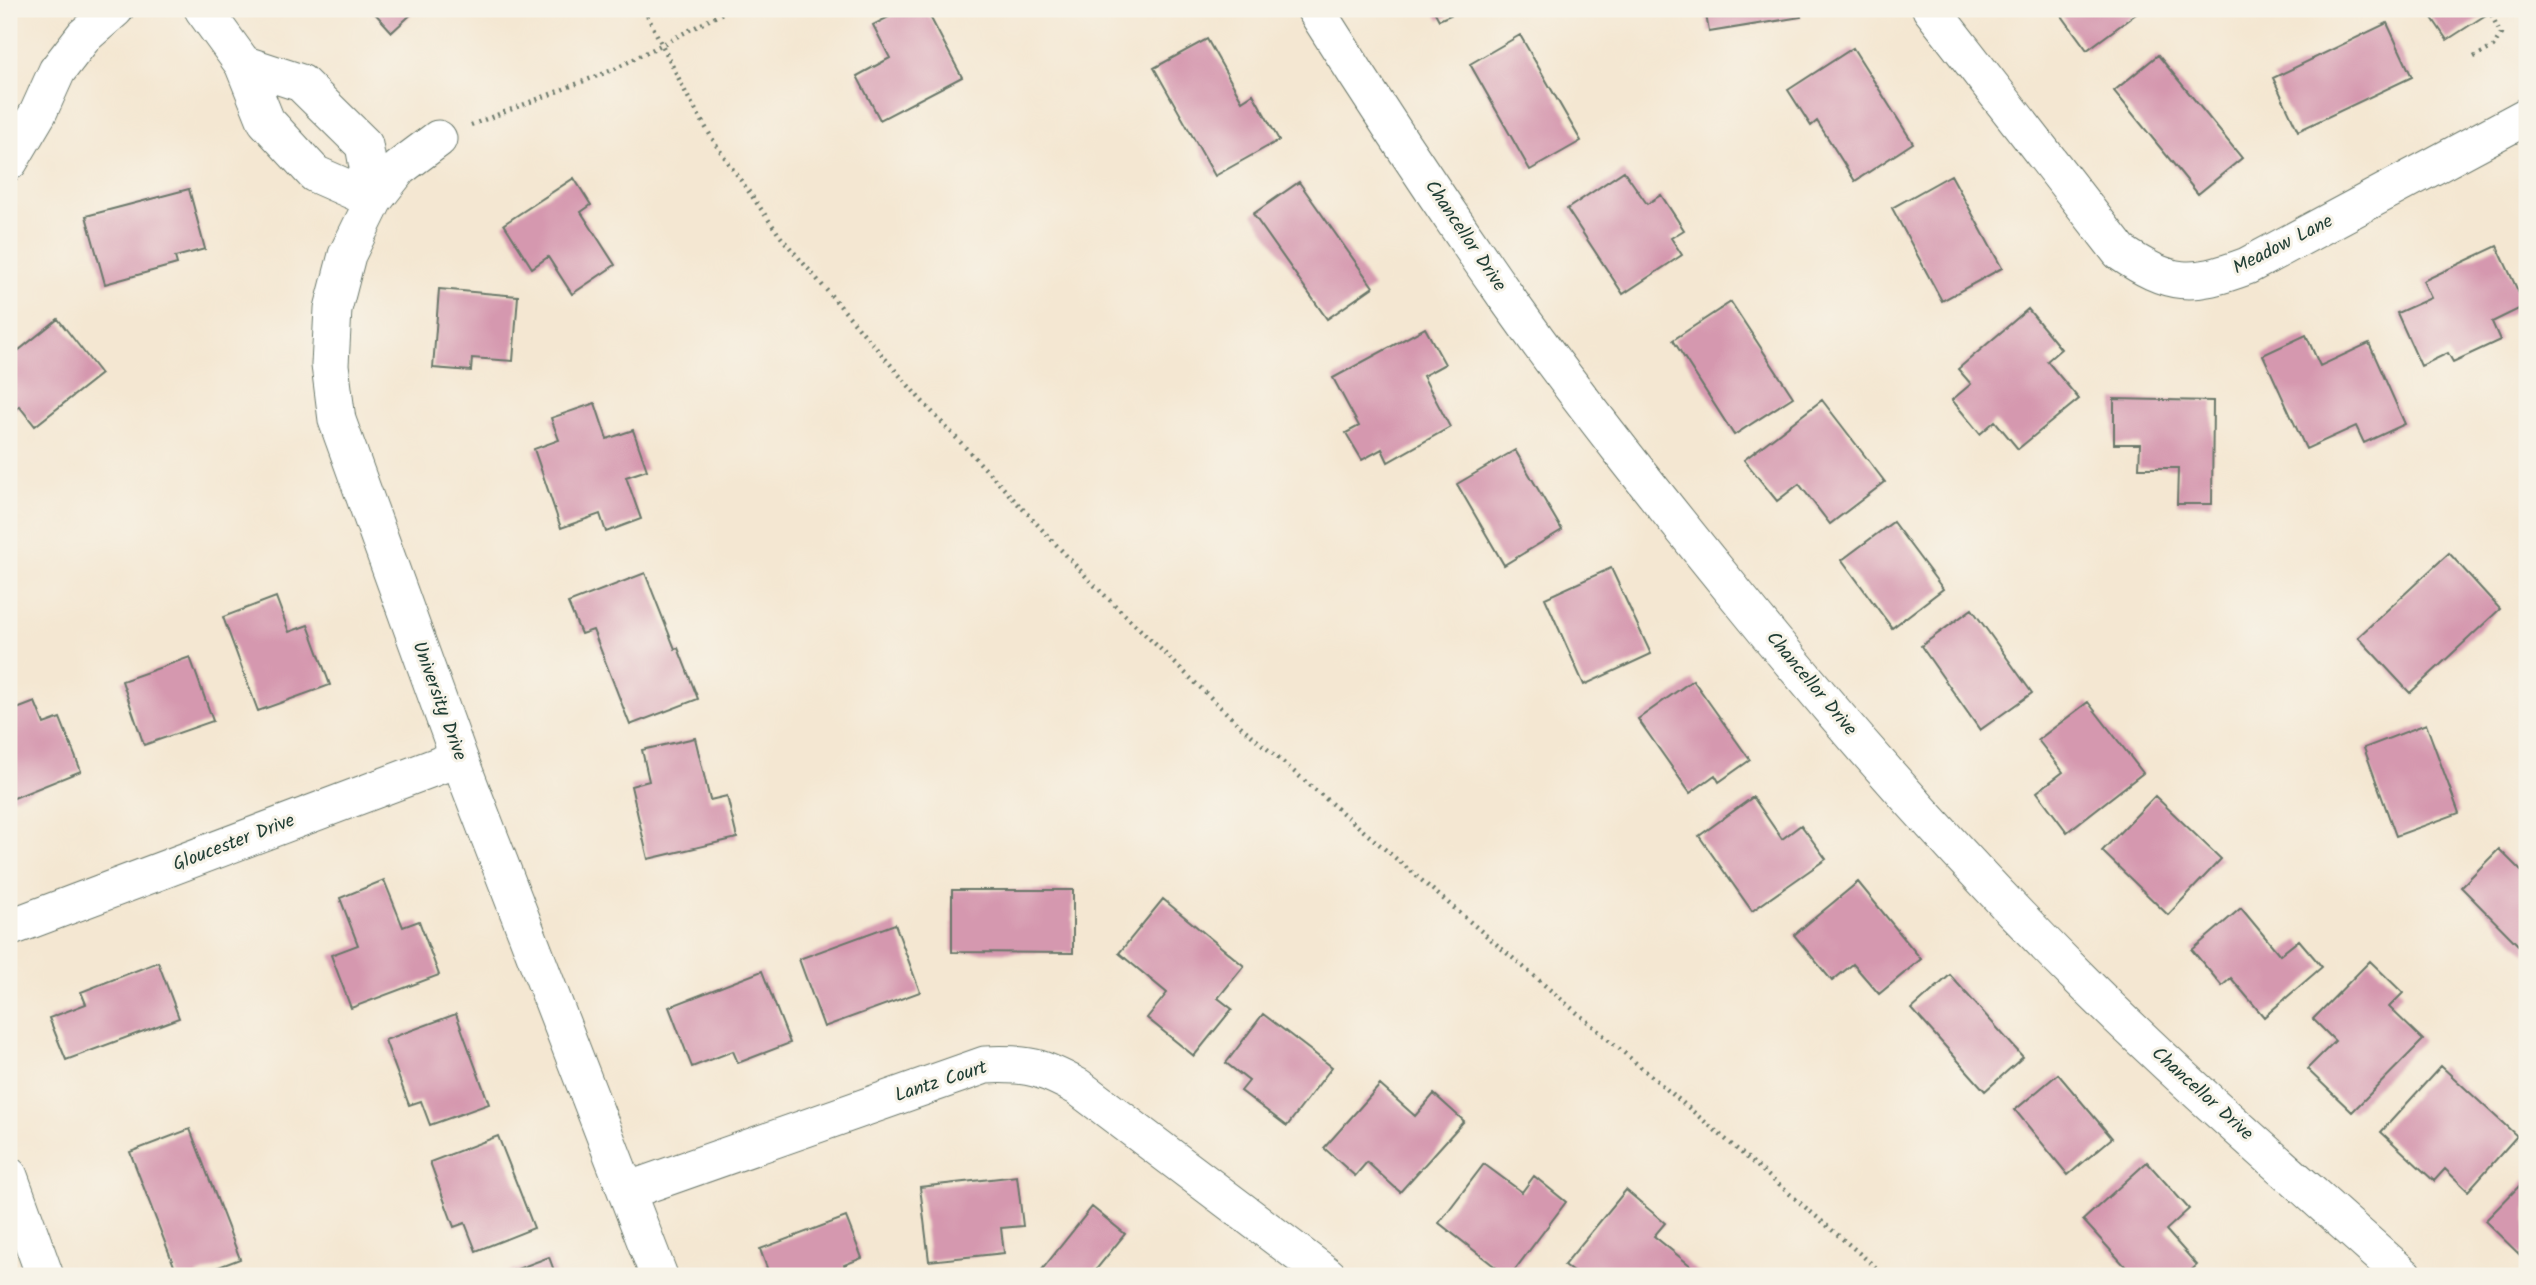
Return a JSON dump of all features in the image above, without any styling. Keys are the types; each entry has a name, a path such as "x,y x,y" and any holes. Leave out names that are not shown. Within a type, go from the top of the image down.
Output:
{"street":[{"path":"9,162 38,113 57,71 84,36 114,9"},
{"path":"203,9 243,64 266,121 315,174 374,200"},
{"name":"Chancellor Drive","path":"1315,9 1385,120 1513,306 1646,484 1810,685 1939,831 2072,972 2137,1035 2404,1276"},
{"name":"Meadow Lane","path":"1931,9 2120,252 2148,271 2179,280 2212,279 2247,266 2527,116"},
{"path":"243,64 301,83 364,145 374,200"},
{"name":"University Drive","path":"438,139 399,168 374,200 348,255 333,309 330,365 337,420 459,758 659,1276"},
{"name":"Gloucester Drive","path":"9,928 459,758"},
{"name":"Lantz Court","path":"627,1191 985,1066 1017,1063 1048,1070 1078,1087 1328,1276"},
{"path":"9,1176 45,1276"}],"path":[{"path":"644,9 688,97 716,145 780,236 920,399 1093,584 1238,724 1886,1276"},
{"path":"438,139 575,86 662,46 730,9"},
{"path":"2474,57 2493,47 2501,34 2490,12"}],"building":[{"path":"371,9 417,9 392,32"},
{"path":"904,9 926,9 962,77 880,120 857,76 890,58 873,25"},
{"path":"1078,9 1098,9 1081,17"},
{"path":"1433,9 1464,9 1439,20"},
{"path":"1705,9 1799,9 1801,17 1709,32"},
{"path":"2057,9 2131,9 2136,14 2087,50"},
{"path":"2426,9 2495,9 2447,40"},
{"path":"2387,23 2412,77 2298,131 2273,78"},
{"path":"1520,35 1581,141 1530,170 1470,64"},
{"path":"1207,39 1242,101 1253,94 1279,140 1215,176 1154,68"},
{"path":"1853,48 1913,143 1855,181 1817,121 1811,126 1788,90"},
{"path":"2158,55 2242,158 2198,194 2114,91"},
{"path":"1624,171 1647,204 1661,195 1684,230 1671,238 1682,255 1623,294 1567,209"},
{"path":"1951,175 2002,268 1942,301 1892,208"},
{"path":"574,178 591,205 581,212 615,265 572,294 548,257 532,268 504,224"},
{"path":"1299,182 1373,287 1327,319 1253,214"},
{"path":"189,189 205,249 175,257 177,264 105,284 86,216"},
{"path":"2497,246 2525,306 2492,322 2500,340 2453,362 2448,353 2421,366 2397,313 2431,298 2423,281"},
{"path":"439,289 518,296 513,361 472,358 471,371 433,368"},
{"path":"1731,302 1793,397 1734,435 1673,340"},
{"path":"2028,309 2061,349 2047,361 2079,399 2018,449 1995,421 1980,434 1952,400 1971,384 1958,369"},
{"path":"58,319 101,374 35,426 19,406 9,415 9,337 19,350"},
{"path":"1425,328 1445,364 1423,376 1450,427 1388,462 1382,449 1362,460 1346,433 1359,426 1333,378"},
{"path":"2306,335 2320,366 2369,343 2405,424 2364,443 2356,426 2306,449 2263,355"},
{"path":"2114,399 2213,401 2212,504 2177,504 2178,468 2139,468 2140,444 2114,444"},
{"path":"1822,400 1885,482 1830,524 1799,484 1777,501 1744,460"},
{"path":"595,403 607,439 633,430 647,470 626,477 641,519 606,532 600,514 561,528 534,449 559,440 551,418"},
{"path":"1515,450 1562,530 1504,565 1457,484"},
{"path":"1893,522 1943,589 1892,628 1842,560"},
{"path":"2449,553 2500,609 2410,693 2358,637"},
{"path":"1611,568 1651,654 1584,685 1545,598"},
{"path":"645,573 698,699 630,725 593,630 581,634 568,603"},
{"path":"276,597 289,632 308,625 330,685 258,711 223,617"},
{"path":"1972,609 2032,693 1980,730 1921,646"},
{"path":"190,657 213,721 144,745 122,681"},
{"path":"1693,680 1750,760 1719,782 1715,775 1690,793 1638,719"},
{"path":"35,702 44,724 60,718 81,771 9,800 9,712"},
{"path":"2088,702 2143,773 2067,832 2037,792 2063,772 2038,740"},
{"path":"2426,724 2459,813 2396,836 2364,748"},
{"path":"695,738 710,800 727,796 737,838 648,859 631,786 649,781 642,750"},
{"path":"2155,796 2221,859 2168,915 2102,851"},
{"path":"1753,797 1782,839 1801,825 1826,859 1752,911 1699,836"},
{"path":"2499,849 2524,874 2527,870 2527,954 2461,887"},
{"path":"384,880 403,927 419,921 439,975 351,1008 331,955 358,945 340,898"},
{"path":"1858,882 1921,959 1879,994 1853,964 1832,981 1794,935"},
{"path":"952,890 1073,890 1073,953 952,952"},
{"path":"1163,899 1244,966 1218,998 1232,1009 1194,1056 1147,1018 1167,993 1119,953"},
{"path":"2241,908 2280,955 2299,940 2322,967 2264,1017 2231,978 2222,986 2192,950"},
{"path":"895,924 920,992 824,1027 799,959"},
{"path":"2370,961 2403,993 2389,1007 2423,1040 2352,1112 2307,1069 2335,1041 2313,1019"},
{"path":"158,962 179,1018 66,1060 49,1018 86,1004 81,992"},
{"path":"762,971 790,1043 738,1063 733,1051 692,1067 669,1007"},
{"path":"1950,975 2023,1057 1985,1091 1912,1009"},
{"path":"456,1014 489,1104 430,1125 421,1101 409,1105 385,1040"},
{"path":"1263,1014 1332,1067 1287,1126 1241,1091 1249,1081 1226,1063"},
{"path":"2441,1066 2517,1136 2468,1191 2445,1169 2434,1181 2381,1132"},
{"path":"2058,1074 2112,1138 2068,1175 2015,1110"},
{"path":"1380,1085 1415,1116 1434,1094 1464,1121 1400,1192 1367,1162 1355,1176 1324,1148"},
{"path":"190,1129 240,1259 195,1276 178,1276 130,1152"},
{"path":"498,1136 534,1228 476,1251 465,1223 454,1227 430,1162"},
{"path":"2147,1162 2189,1209 2166,1230 2197,1265 2185,1276 2134,1276 2083,1220"},
{"path":"1484,1164 1522,1192 1534,1176 1566,1202 1510,1276 1439,1223"},
{"path":"1017,1176 1023,1226 1001,1228 1004,1253 929,1261 920,1187"},
{"path":"2527,1178 2527,1262 2485,1221"},
{"path":"1626,1190 1665,1223 1654,1236 1702,1275 1578,1276 1564,1265"},
{"path":"1092,1207 1125,1234 1094,1272 1100,1276 1037,1276"},
{"path":"846,1217 862,1258 844,1265 848,1276 770,1276 760,1249"},
{"path":"549,1257 556,1276 499,1276"}]}
